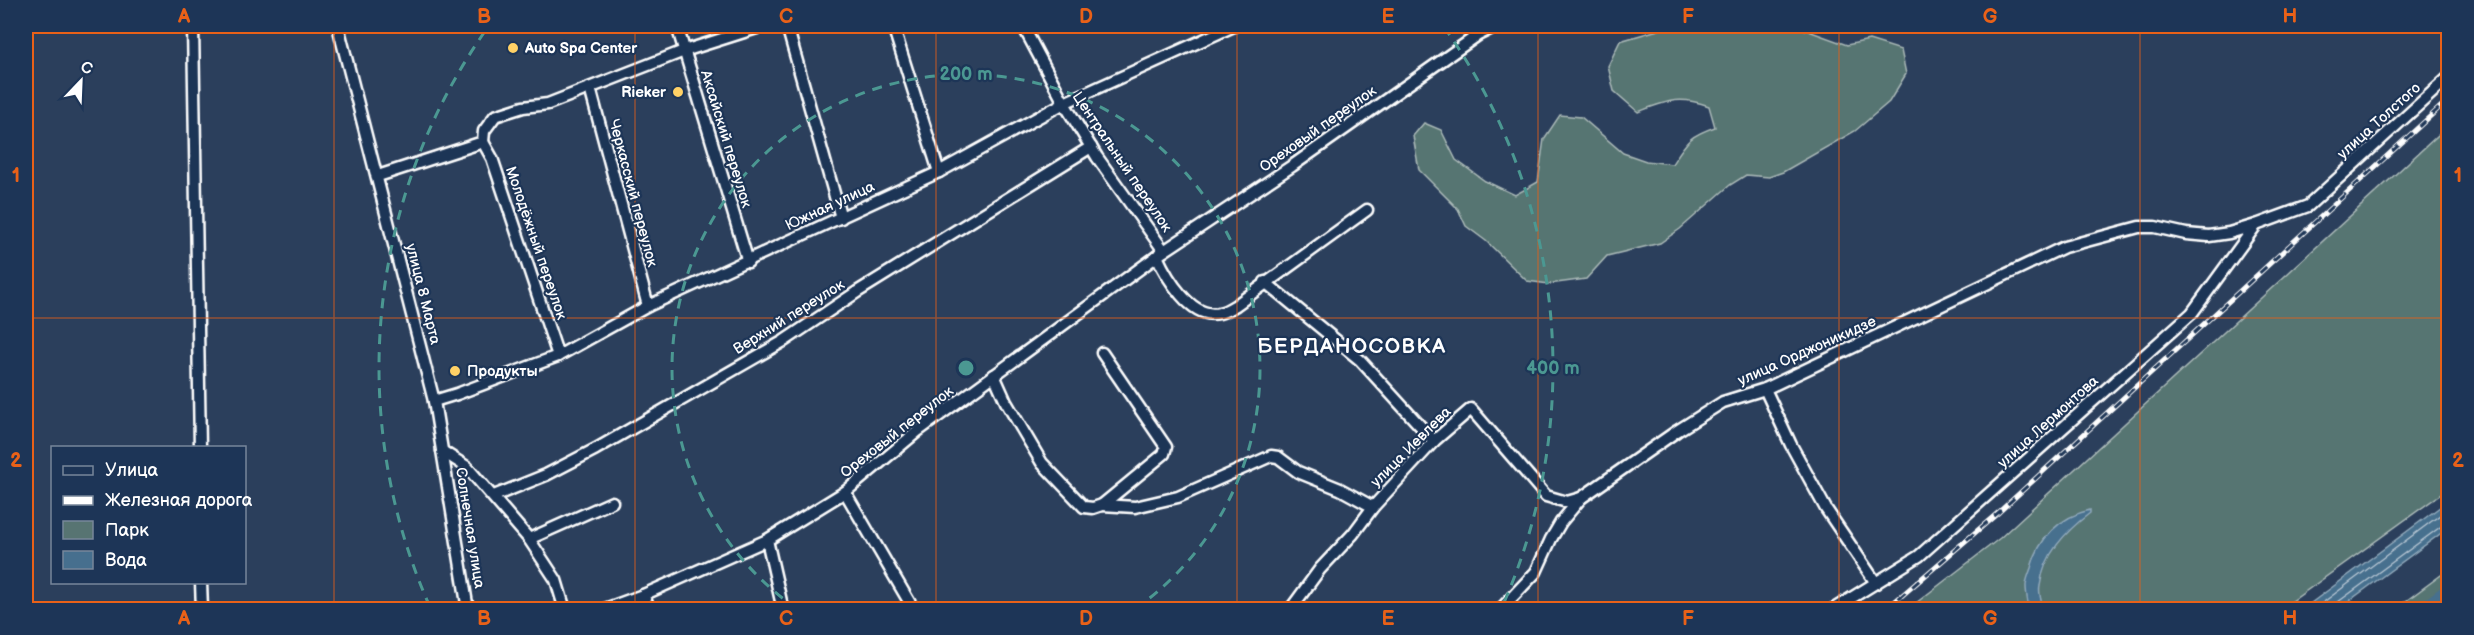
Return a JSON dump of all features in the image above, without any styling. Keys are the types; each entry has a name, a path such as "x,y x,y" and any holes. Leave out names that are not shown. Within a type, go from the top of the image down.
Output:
{"street":[{"path":"193,26 200,446"},
{"name":"улица 8 Марта","path":"338,26 434,401 442,451"},
{"name":"Аксайский переулок","path":"677,26 748,261"},
{"path":"378,176 483,142 484,131 495,116 523,107 548,104 684,51 763,26"},
{"path":"787,26 841,218"},
{"path":"893,26 939,172"},
{"name":"Центральный переулок","path":"1023,26 1064,103 1160,254"},
{"name":"Южная улица","path":"434,401 558,356 648,306 939,172 1064,103 1234,26"},
{"name":"Ореховый переулок","path":"602,609 643,595 767,540 845,492 918,432 1160,254 1292,166 1478,35 1496,26"},
{"name":"улица Толстого","path":"2256,225 2308,206 2448,78"},
{"name":"Черкасский переулок","path":"590,88 648,306"},
{"name":"Молодёжный переулок","path":"483,142 492,158 558,356"},
{"name":"Верхний переулок","path":"494,496 546,475 576,459 784,341 857,292 1091,147"},
{"path":"1160,254 1168,279 1183,298 1203,311 1217,314 1236,305 1367,210"},
{"name":"улица Орджоникидзе","path":"1507,607 1536,572 1561,522 1581,498 1723,402 1765,389 2064,247 2120,230 2155,227 2209,236 2256,225"},
{"name":"улица Лермонтова","path":"1832,609 1919,556 2192,313 2256,225"},
{"path":"1265,282 1360,360 1434,441"},
{"path":"1101,353 1166,447 1164,454 1102,505"},
{"name":"улица Иевлева","path":"994,375 1006,402 1042,463 1084,507 1093,508 1102,505 1135,507 1178,496 1271,456 1278,457 1298,472 1340,489 1373,507"},
{"path":"1765,389 1791,445 1826,509 1876,583"},
{"name":"улица Иевлева","path":"1290,609 1320,569 1353,534 1373,507 1434,441 1471,409 1546,496 1567,502 1581,498"},
{"path":"442,451 467,467 529,539 556,580 565,609"},
{"name":"Солнечная улица","path":"442,451 468,609"},
{"path":"845,492 914,609"},
{"path":"529,539 612,502"},
{"path":"767,540 783,609"},
{"path":"201,584 202,609"},
{"path":"643,595 650,609"}],"green space":[{"path":"1672,26 1795,26 1847,45 1869,40 1901,50 1906,74 1889,102 1855,131 1783,172 1769,177 1746,175 1730,185 1680,229 1660,243 1607,256 1586,279 1549,284 1527,281 1486,241 1466,226 1458,209 1419,170 1413,136 1424,123 1441,130 1456,160 1485,181 1515,195 1538,182 1544,139 1560,115 1581,117 1623,153 1646,161 1672,164 1689,140 1715,127 1709,106 1681,100 1638,112 1614,91 1608,66 1620,41"},
{"path":"2448,126 2448,489 2281,609 1907,610 2000,538"},
{"path":"2448,570 2448,609 2395,609"}],"water":[{"path":"2448,501 2448,528 2338,609 2303,609"},
{"path":"2090,510 2090,513 2064,536 2046,564 2040,589 2043,609 2029,609 2026,582 2039,547 2052,530 2060,524 2079,513"}],"waterway":[{"path":"2419,610 2448,588"}],"railway":[{"path":"1885,610 1999,512 2448,100"}],"place":[{"name":"Auto Spa Center","path":"513,48"},
{"name":"Rieker","path":"678,92"},
{"name":"Продукты","path":"455,371"}],"district":[{"name":"БЕРДАНОСОВКА","path":"1352,346"}]}
